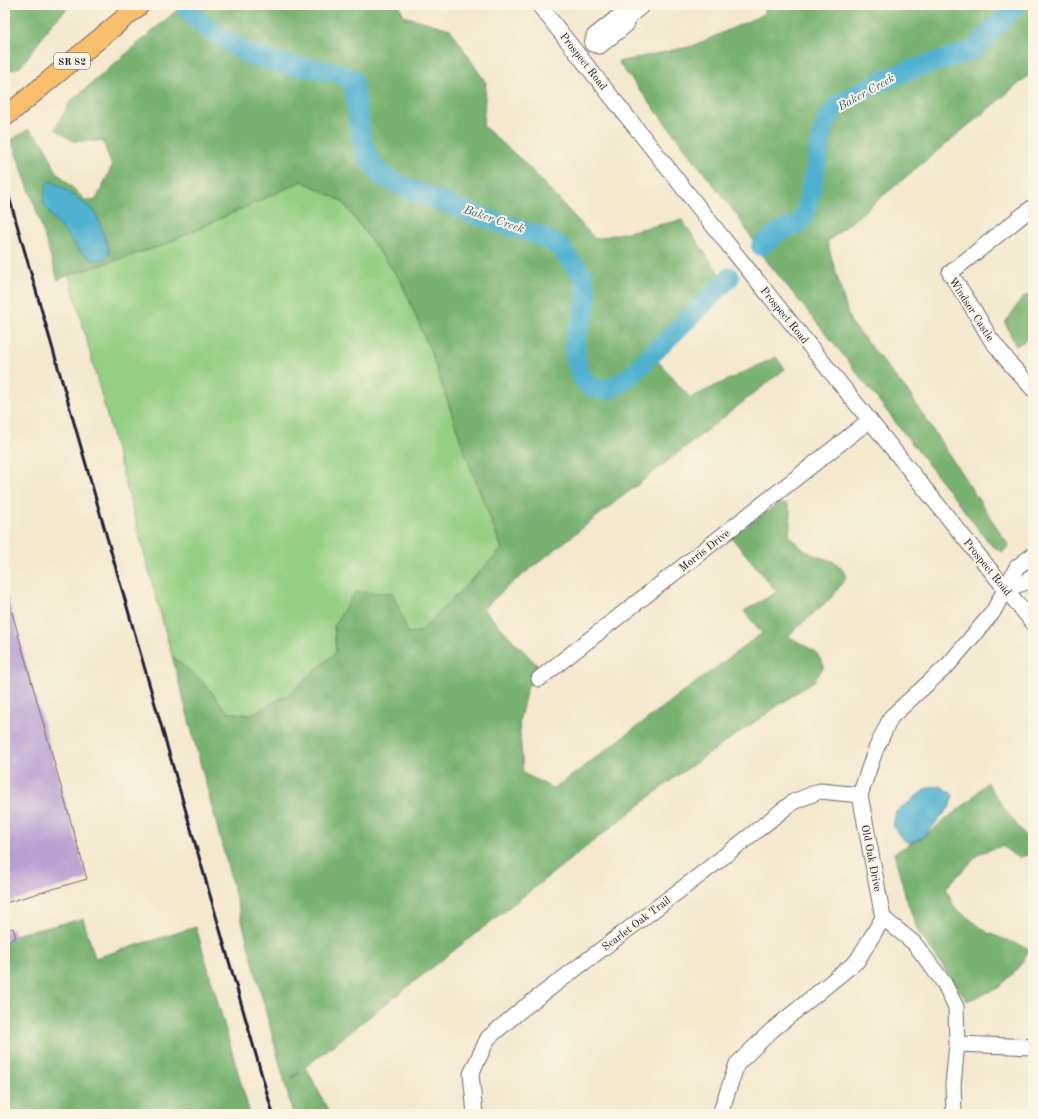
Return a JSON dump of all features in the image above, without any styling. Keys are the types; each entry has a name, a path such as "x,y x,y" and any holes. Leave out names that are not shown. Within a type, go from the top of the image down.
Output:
{"main road":[{"name":"SR 82","path":"5,116 140,5"}],"street":[{"name":"Prospect Road","path":"539,5 1033,623"},
{"path":"579,55 592,44 594,36 619,16 629,16 643,5"},
{"name":"Windsor Castle","path":"1033,207 950,273 990,338 1012,366 1033,389"},
{"name":"Morris Drive","path":"539,679 870,420"},
{"name":"Old Oak Drive","path":"883,918 860,796 875,751 891,718 949,664 993,612 1017,567 1033,555"},
{"path":"1006,589 1024,583 1033,575"},
{"name":"Scarlet Oak Trail","path":"475,1114 471,1074 488,1038 521,1010 704,872 793,802 820,791 860,796"},
{"path":"720,1114 737,1064 771,1031 857,961 883,918 914,944 944,983 956,1007 957,1044 953,1085 954,1114"},
{"path":"957,1044 1033,1047"}],"green space":[{"path":"5,5 71,5 50,26 20,67 5,72"},
{"path":"183,5 399,5 404,16 450,29 486,83 483,126 525,163 595,239 682,220 720,275 648,350 690,398 776,357 785,369 507,587 483,609 540,668 527,688 519,722 523,773 554,789 762,633 744,611 777,592 731,537 777,504 787,504 791,514 789,536 805,551 835,563 843,571 846,577 833,596 788,636 816,652 824,666 815,680 674,778 290,1079 307,1069 330,1114 293,1114 172,656 205,684 227,712 250,715 291,693 336,652 334,626 355,592 393,593 408,633 420,632 502,549 465,453 431,352 401,281 342,201 302,181 161,246 69,275 58,280 34,203 11,140 29,129 44,144 56,171 85,200 96,200 112,166 103,141 73,141 55,129 70,102"},
{"path":"768,5 1033,5 1033,72 827,242 850,321 910,395 1009,546 1002,552 991,545 851,365 767,261 736,214 618,62 693,46 762,15"},
{"path":"302,181 342,201 401,281 431,352 465,453 502,549 420,632 408,633 334,626 336,652 291,693 250,715 227,712 205,684 172,656 69,275 161,246"},
{"path":"1033,294 1033,336 1016,346 1005,323 1023,297"},
{"path":"987,782 1006,811 1032,844 1033,853 1018,858 1002,846 980,853 946,888 954,907 988,933 1030,949 1019,968 998,988 967,1001 918,931 906,898 894,853 923,837 968,802"},
{"path":"83,919 95,958 196,927 250,1114 5,1114 5,1081 11,1080 5,1072 5,937"}],"water":[{"path":"51,181 95,211 109,250 109,254 105,259 94,260 81,252 53,218 43,202 47,183"},
{"path":"940,786 950,792 953,796 949,808 923,837 910,843 902,839 893,826 896,812 927,788"}],"building":[{"path":"5,598 8,598 87,879 5,903"},
{"path":"13,928 16,938 5,942 5,931"}],"waterway":[{"name":"Baker Creek","path":"761,246 778,232 798,224 804,217 824,127 836,106 865,89 904,72 974,50 1016,5"},
{"name":"Baker Creek","path":"185,6 206,28 250,55 284,64 339,73 353,80 361,138 368,158 383,177 468,212 537,235 559,246 584,277 587,295 583,317 575,338 575,358 582,377 592,388 608,390 628,378 730,277"}],"railway":[{"path":"5,183 273,1114"}]}
